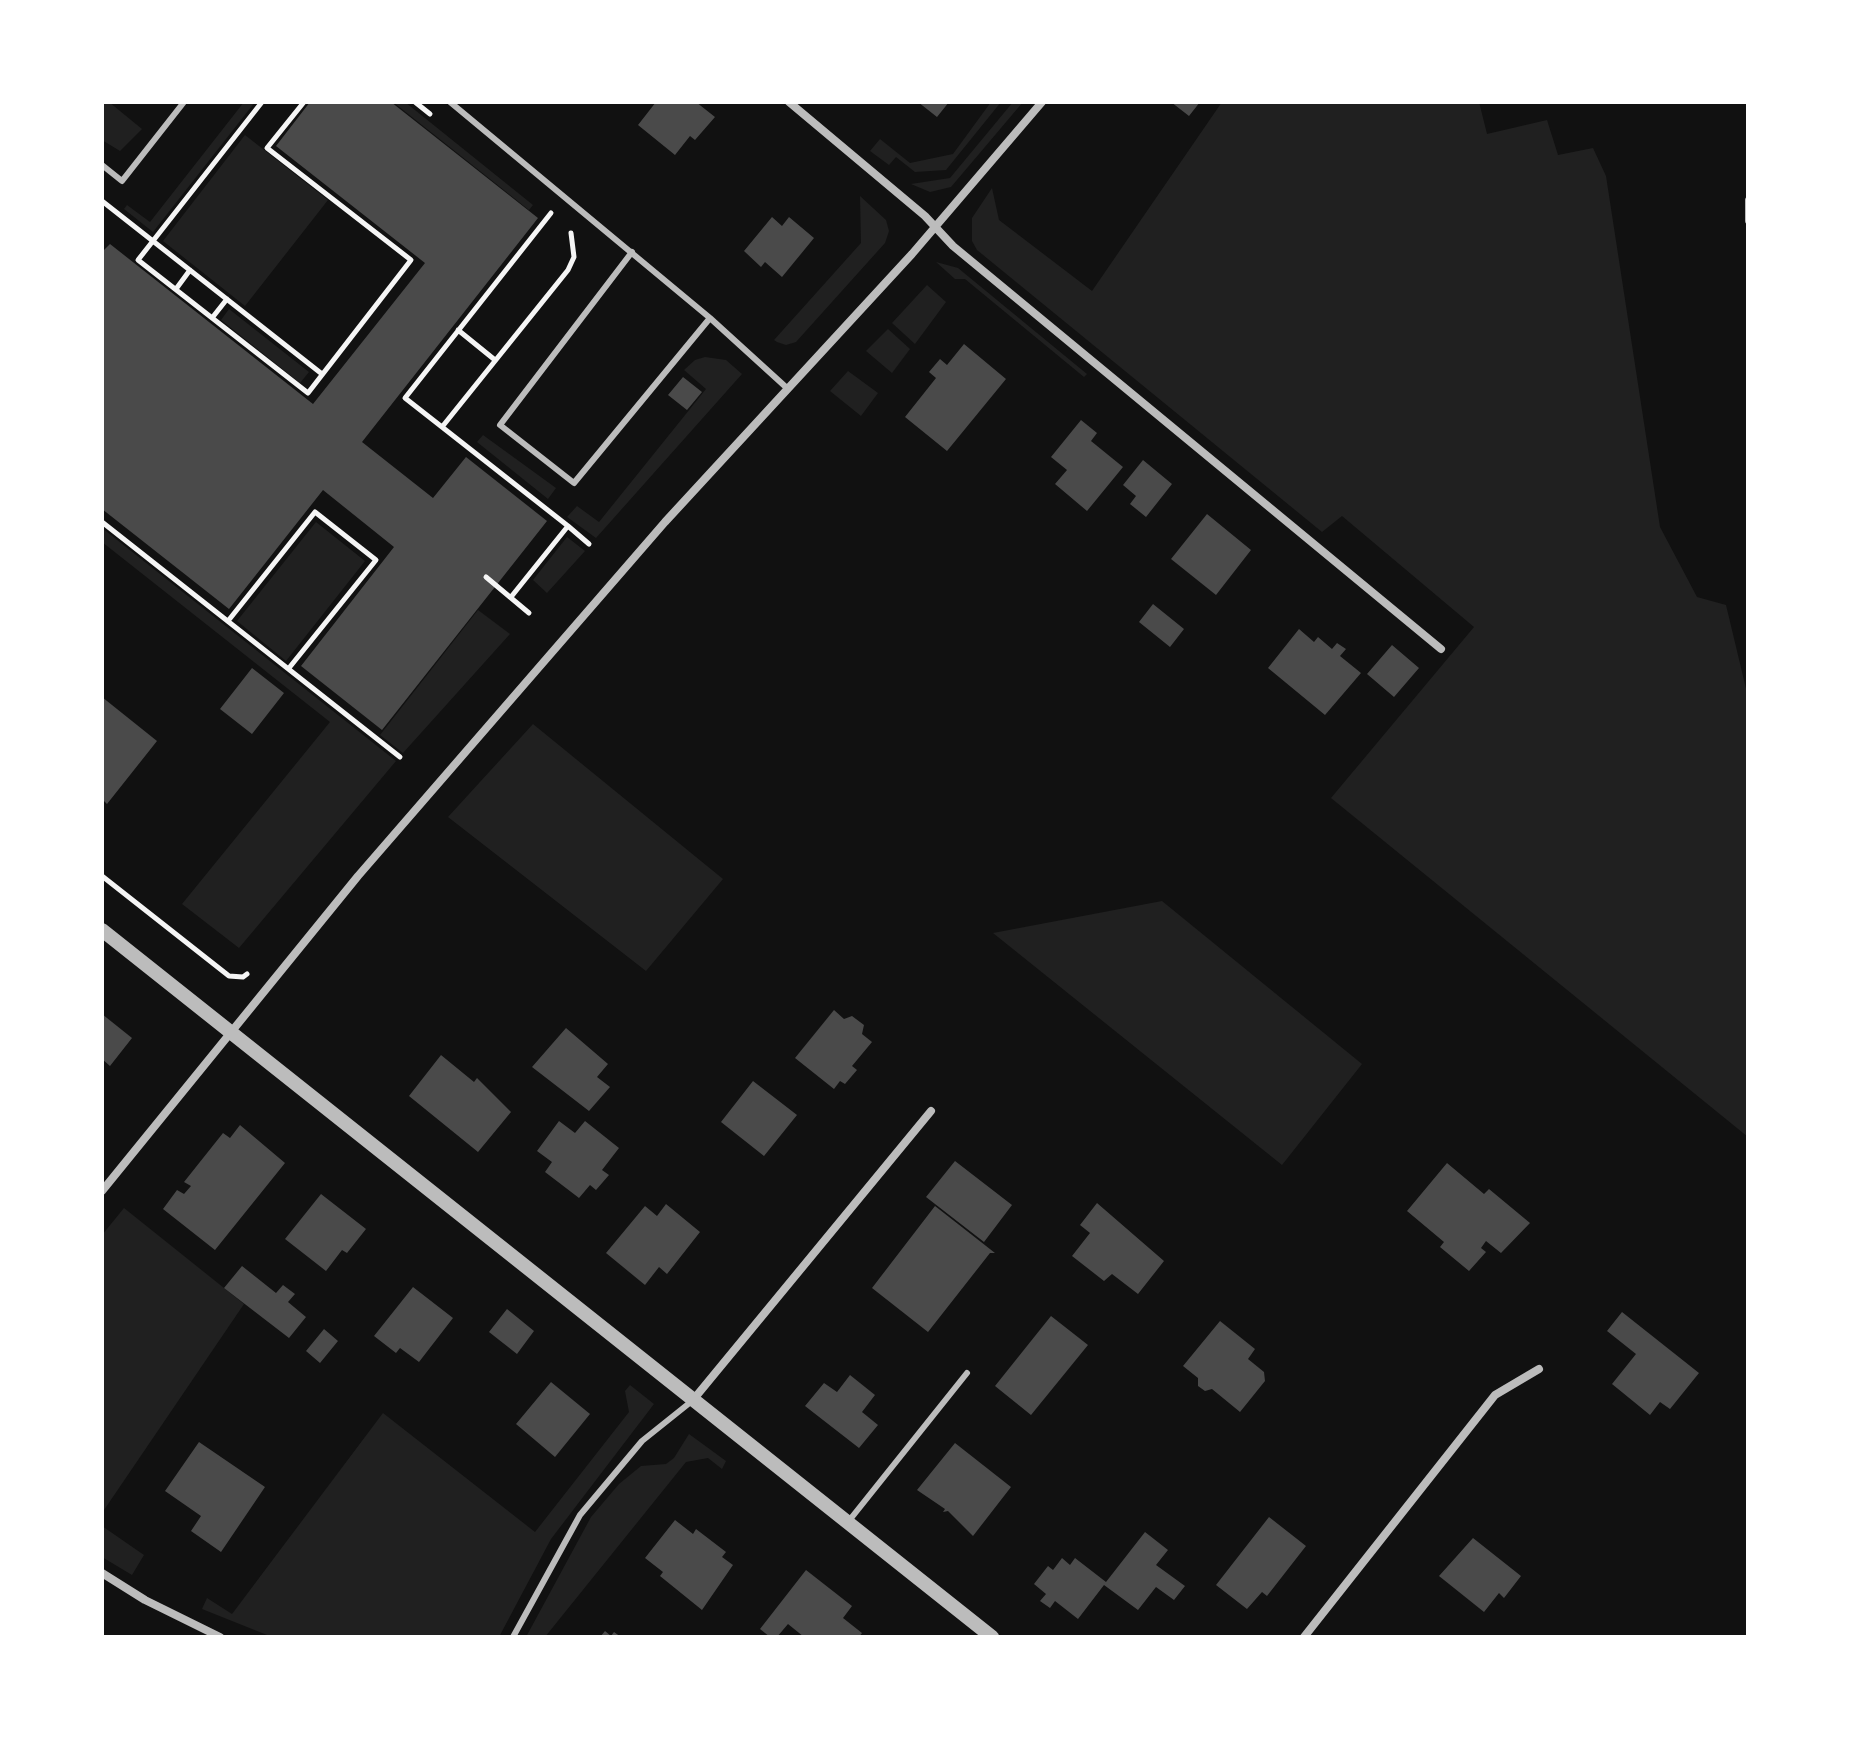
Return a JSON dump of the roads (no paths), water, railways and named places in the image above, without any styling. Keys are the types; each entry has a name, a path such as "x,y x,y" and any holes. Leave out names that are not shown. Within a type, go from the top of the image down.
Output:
{"street":[{"path":"789,102 936,226 953,246 1441,649"},
{"path":"102,1191 229,1031 552,651 936,226 1042,102"},
{"path":"102,930 992,1637"},
{"path":"693,1400 931,1111"},
{"path":"1304,1637 1495,1395 1539,1369"},
{"path":"102,1573 145,1600 220,1637"}],"lane":[{"path":"102,165 122,181 184,102"},
{"path":"450,102 710,318 788,389"},
{"path":"1748,200 1748,221"},
{"path":"632,252 500,425 574,483 710,318"},
{"path":"848,1522 967,1373"},
{"path":"513,1637 580,1515 642,1441 693,1400"}]}
